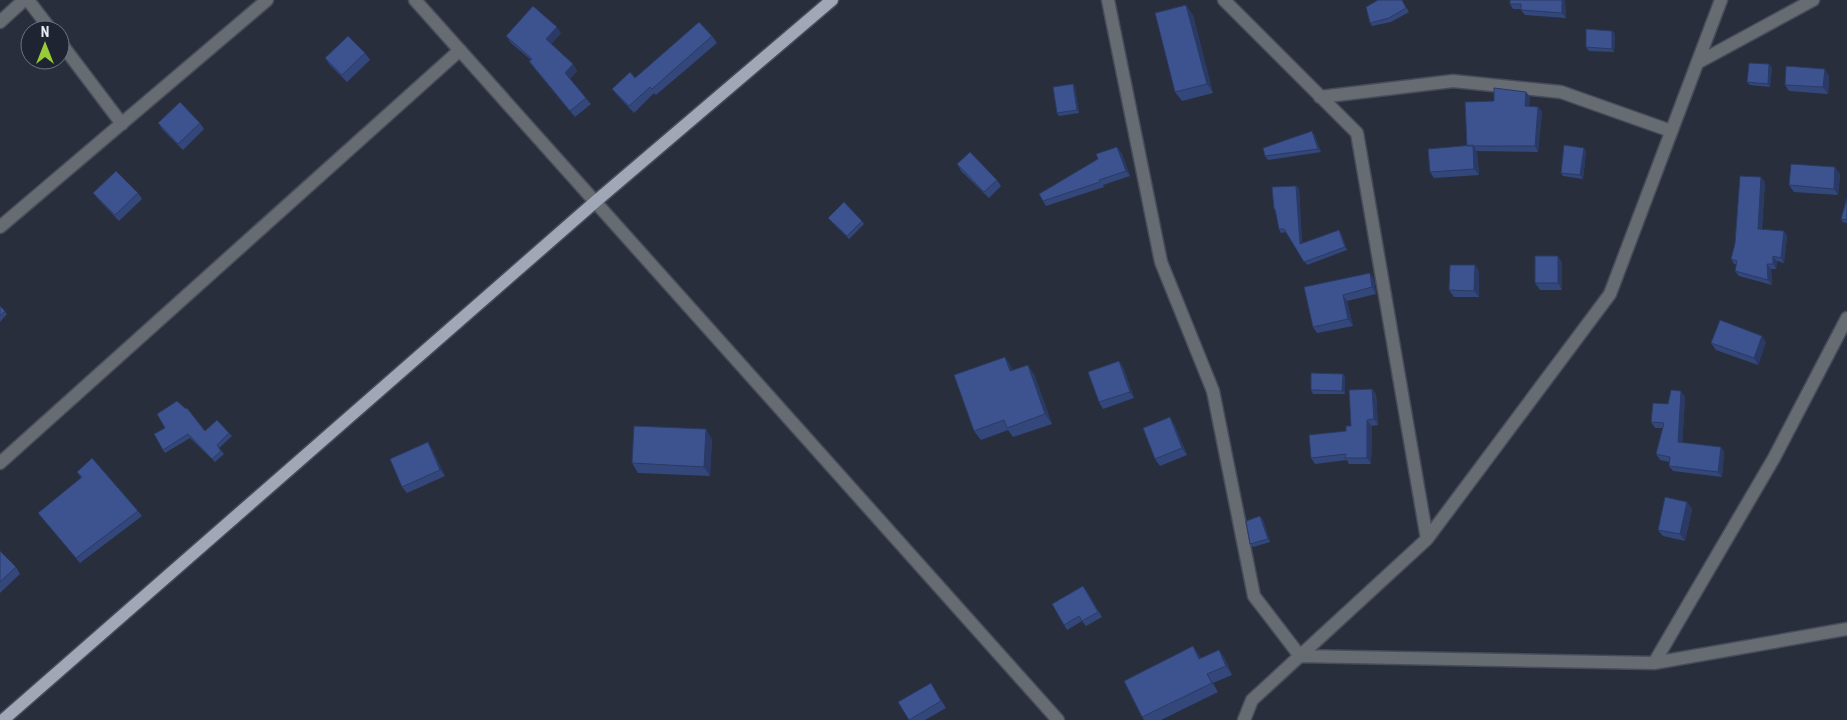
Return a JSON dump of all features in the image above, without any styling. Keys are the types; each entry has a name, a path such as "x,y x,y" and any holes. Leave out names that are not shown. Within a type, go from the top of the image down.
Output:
{"main road":[{"path":"3,720 595,202 832,0"}],"street":[{"path":"0,22 26,0 42,20"},
{"path":"0,227 267,0"},
{"path":"415,0 1058,720"},
{"path":"1108,0 1161,262 1213,391 1254,596 1300,656"},
{"path":"1224,0 1357,133 1427,539"},
{"path":"1244,720 1252,700 1427,539 1610,294 1721,0"},
{"path":"1697,62 1813,0"},
{"path":"0,463 460,50"},
{"path":"70,55 122,124"},
{"path":"1320,97 1453,81 1561,92 1671,131"},
{"path":"1654,663 1774,458 1847,318"},
{"path":"1300,656 1654,663 1847,629"}],"building":[{"path":"1378,0 1402,0 1406,8 1389,18 1370,23 1366,7"},
{"path":"1510,0 1562,0 1562,13 1521,10 1521,4 1510,4"},
{"path":"1186,5 1207,84 1175,92 1155,13"},
{"path":"533,6 557,27 546,39 573,64 565,73 586,98 570,111 529,61 532,59 506,36"},
{"path":"699,22 712,36 652,89 650,87 629,106 612,89 630,72 635,78"},
{"path":"1586,29 1612,31 1612,49 1586,47"},
{"path":"348,36 365,53 342,75 325,58"},
{"path":"1749,63 1769,64 1768,84 1747,82"},
{"path":"1786,66 1825,69 1823,87 1785,85"},
{"path":"1073,84 1077,110 1057,113 1053,87"},
{"path":"1494,88 1526,92 1525,106 1538,107 1535,146 1467,146 1465,102 1494,101"},
{"path":"180,102 200,123 178,144 158,123"},
{"path":"1312,131 1318,149 1265,156 1263,148"},
{"path":"1473,145 1474,169 1430,172 1428,149"},
{"path":"1564,145 1584,148 1580,175 1561,173"},
{"path":"1117,147 1126,171 1099,180 1100,182 1043,201 1039,194 1098,159 1096,154"},
{"path":"970,152 997,180 984,192 957,164"},
{"path":"1791,164 1835,167 1834,189 1789,185"},
{"path":"116,171 138,193 115,215 93,193"},
{"path":"1740,176 1761,177 1758,229 1784,231 1781,258 1773,256 1773,264 1767,264 1768,280 1735,271 1737,261 1731,259 1735,243"},
{"path":"1296,186 1300,244 1339,230 1345,247 1304,262 1284,229 1279,229 1274,209 1272,187"},
{"path":"1847,198 1847,220 1841,219"},
{"path":"844,202 862,221 847,236 828,218"},
{"path":"1535,256 1558,256 1558,283 1535,283"},
{"path":"1450,265 1475,265 1474,291 1449,290"},
{"path":"1370,273 1372,287 1343,295 1348,319 1313,327 1304,287"},
{"path":"0,306 5,311 0,316"},
{"path":"1720,320 1762,336 1754,358 1711,343"},
{"path":"1005,357 1010,371 1028,365 1045,414 1007,428 1004,420 974,431 954,375"},
{"path":"1119,361 1130,392 1099,402 1088,372"},
{"path":"1311,373 1343,374 1342,391 1311,390"},
{"path":"1372,389 1374,419 1367,420 1367,458 1345,458 1346,454 1311,458 1309,435 1346,431 1346,426 1351,426 1349,390"},
{"path":"1671,390 1681,391 1678,442 1721,447 1718,472 1669,466 1670,457 1656,454 1664,423 1651,422 1653,403 1668,404"},
{"path":"177,401 187,408 205,431 217,420 229,433 217,445 221,451 212,459 188,434 163,450 154,434 165,428 157,414"},
{"path":"1170,417 1182,448 1155,459 1143,428"},
{"path":"634,426 706,429 704,467 632,463"},
{"path":"428,442 440,470 402,487 390,459"},
{"path":"92,458 138,511 76,558 38,513 82,477 77,472"},
{"path":"1665,497 1687,502 1680,534 1658,530"},
{"path":"1260,516 1268,539 1250,544 1246,521"},
{"path":"0,551 16,567 0,582"},
{"path":"1083,586 1098,612 1082,621 1079,616 1064,625 1052,604"},
{"path":"1193,646 1199,659 1219,650 1226,666 1207,674 1212,683 1142,717 1124,681"},
{"path":"931,683 941,701 909,720 898,702"}]}
